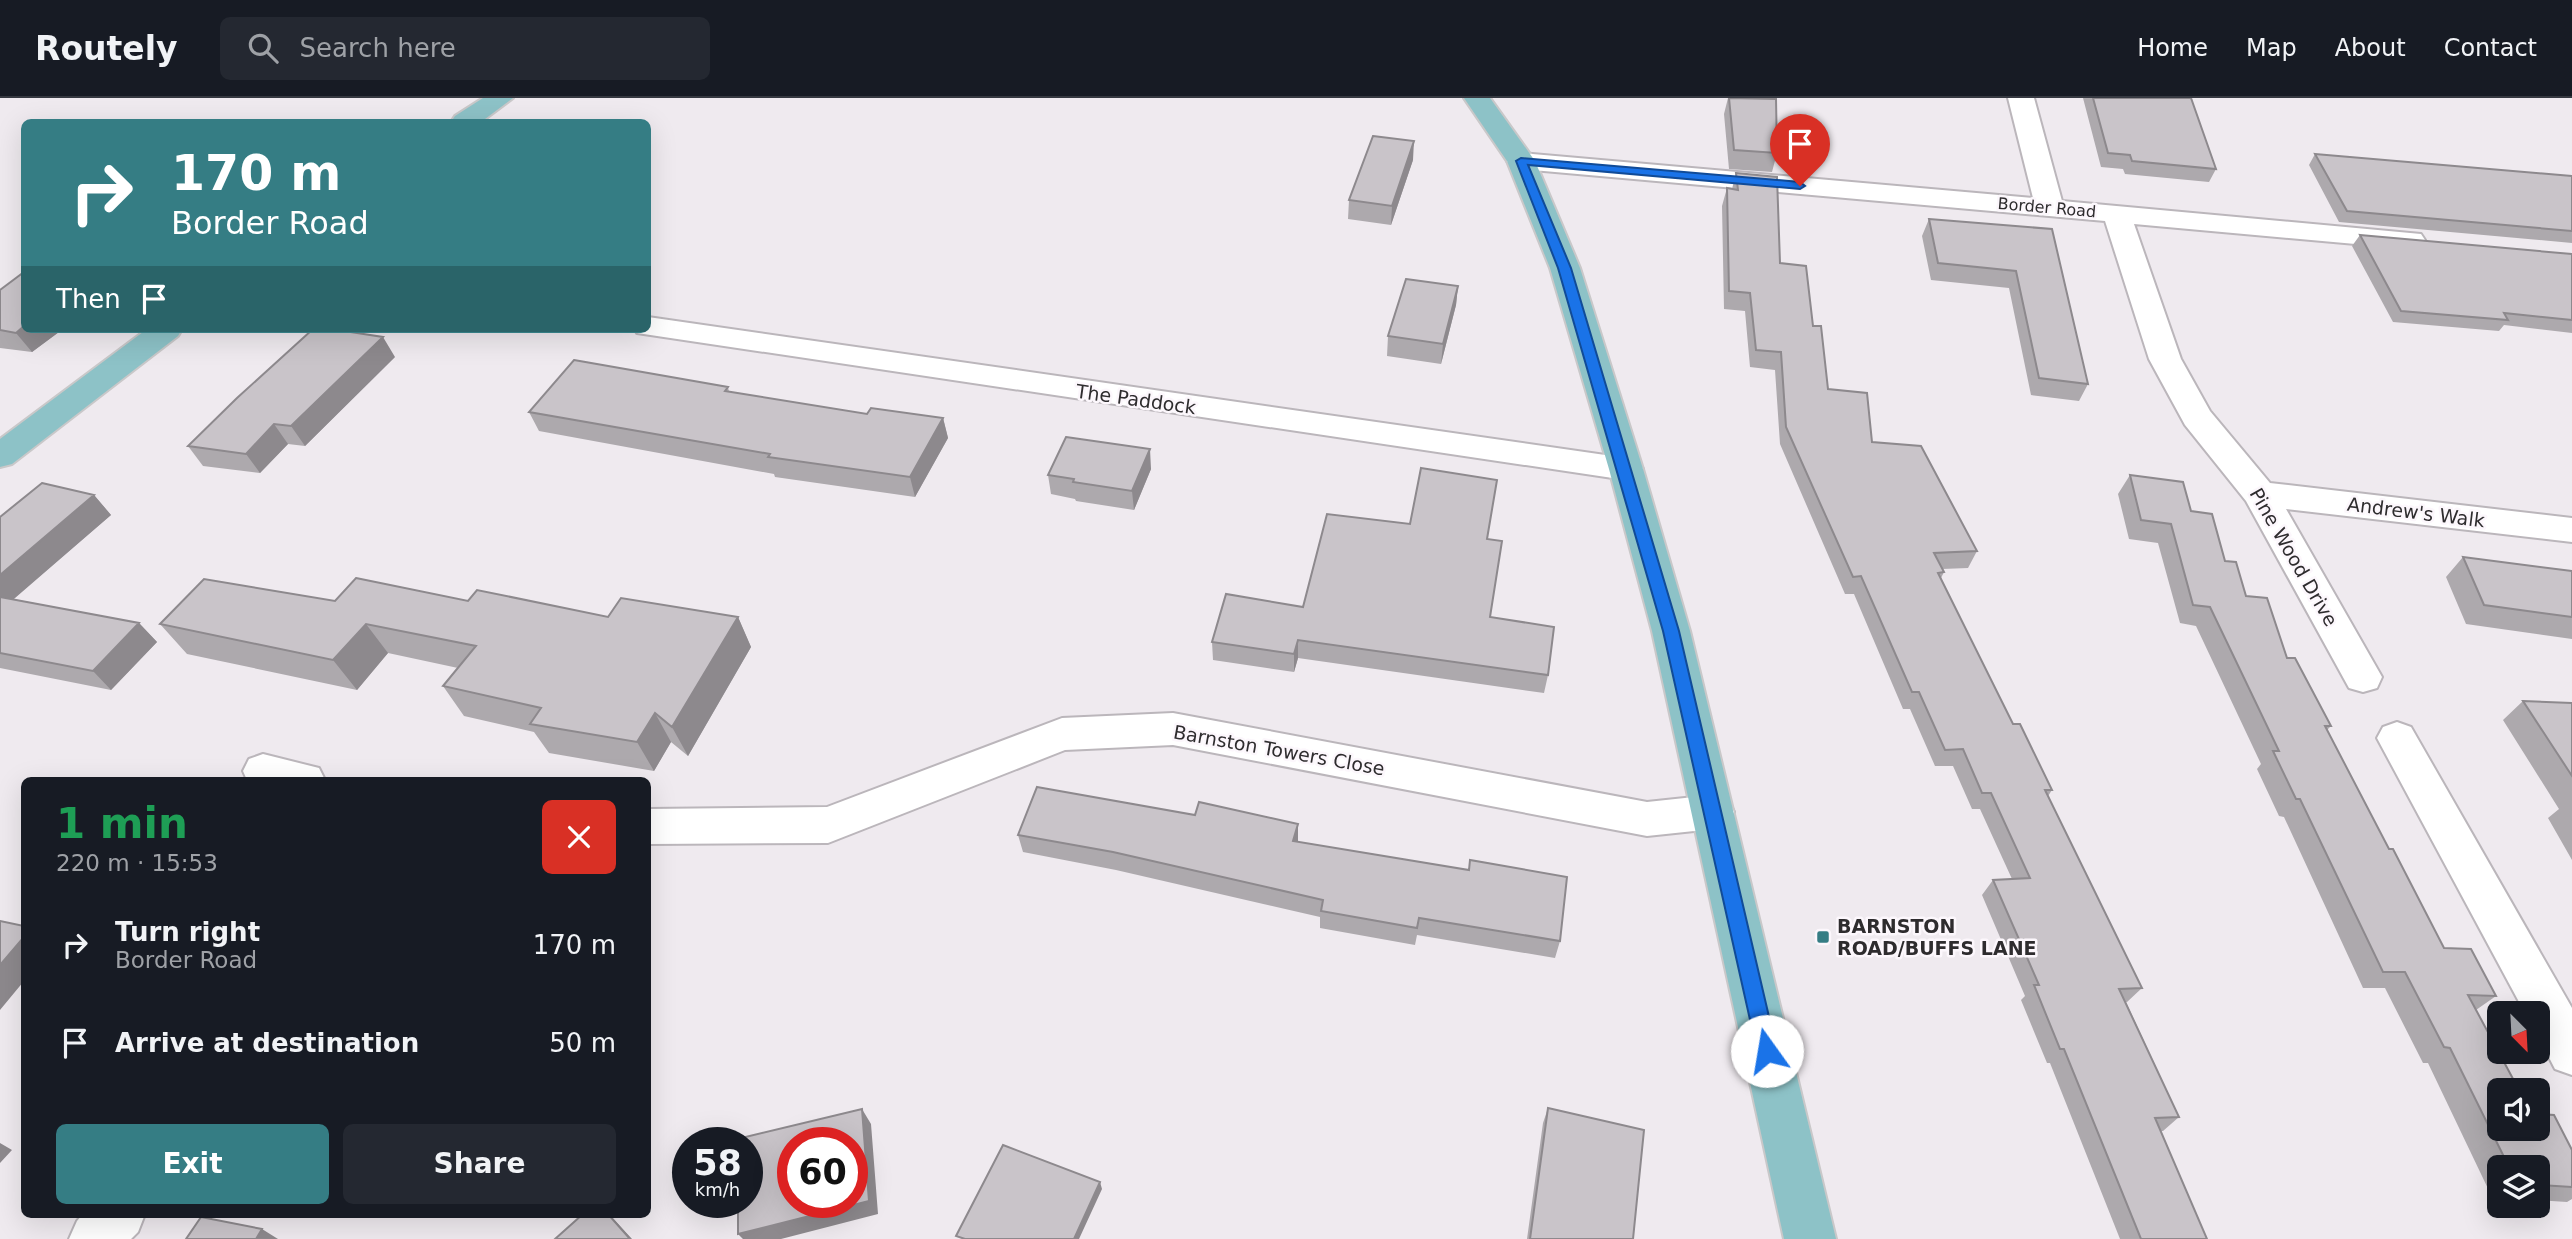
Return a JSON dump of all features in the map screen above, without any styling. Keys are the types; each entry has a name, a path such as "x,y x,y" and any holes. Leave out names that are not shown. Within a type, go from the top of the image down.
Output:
{"main road":[{"path":"468,119 500,98"},
{"path":"1477,98 1521,161 1564,268 1626,469 1671,631 1810,1239"},
{"path":"0,455 162,333"}],"street":[{"path":"2021,98 2050,208"},
{"name":"Border Road","path":"1521,161 2434,242"},
{"name":"Pine Wood Drive","path":"2116,213 2165,359 2197,417 2260,494 2363,677"},
{"name":"The Paddock","path":"651,326 1626,469"},
{"name":"Andrew's Walk","path":"2260,494 2572,530"},
{"name":"Barnston Towers Close","path":"651,827 828,825 1062,734 1173,729 1647,820 1713,812"},
{"path":"2397,738 2572,1053"},
{"path":"263,771 290,777"},
{"path":"95,1239 116,1218"}],"building":[{"path":"1729,98 1776,99 1777,153 1734,150"},
{"path":"2093,98 2191,98 2216,169 2132,161 2130,155 2108,153"},
{"path":"1373,136 1414,141 1392,206 1349,200"},
{"path":"2315,154 2572,176 2572,231 2347,211"},
{"path":"1736,173 1777,177 1780,263 1806,266 1813,326 1821,326 1828,389 1867,393 1872,442 1921,446 1977,551 1934,553 1944,572 1938,573 2013,724 2020,724 2052,790 2045,790 2142,988 2119,989 2179,1117 2155,1118 2207,1239 2141,1239 2064,1049 2060,1049 2034,985 2039,985 1993,880 2030,878 1991,793 1982,793 1963,749 1945,750 1919,692 1912,692 1861,576 1853,577 1786,427 1781,352 1756,350 1750,293 1729,291 1727,188 1738,190"},
{"path":"1929,219 2052,229 2088,384 2039,378 2016,271 1938,263"},
{"path":"2360,235 2572,254 2572,320 2504,313 2508,320 2401,311"},
{"path":"21,274 21,329 16,333 0,330 0,290"},
{"path":"1406,279 1458,286 1443,344 1388,336"},
{"path":"309,333 357,333 383,337 291,426 274,424 246,454 188,446"},
{"path":"574,360 728,387 725,391 867,414 871,408 943,418 910,477 768,457 770,454 529,412"},
{"path":"1066,437 1150,449 1132,491 1073,482 1074,479 1048,475"},
{"path":"1421,468 1497,480 1487,539 1502,541 1490,617 1554,627 1548,675 1298,640 1294,654 1212,642 1226,594 1303,607 1327,514 1410,524"},
{"path":"2130,475 2183,482 2191,511 2212,514 2225,561 2236,562 2246,596 2267,598 2287,658 2295,658 2331,726 2325,726 2444,948 2471,949 2496,996 2468,995 2487,1030 2487,1064 2505,1064 2513,1078 2487,1078 2487,1123 2450,1048 2444,1047 2405,972 2383,972 2300,799 2296,799 2273,751 2279,751 2210,607 2193,605 2171,524 2141,520"},
{"path":"42,483 94,495 0,575 0,517"},
{"path":"2463,557 2572,571 2572,617 2484,605"},
{"path":"356,578 468,601 477,590 608,617 621,598 738,617 672,727 655,713 637,742 530,724 541,708 443,686 476,646 366,624 333,660 160,624 204,579 335,601"},
{"path":"0,597 139,623 93,671 0,653"},
{"path":"2523,701 2572,703 2572,776"},
{"path":"1037,787 1195,815 1199,802 1298,824 1293,841 1469,870 1470,860 1567,877 1560,941 1419,918 1417,928 1321,911 1323,900 1113,852 1018,835"},
{"path":"0,921 21,925 21,940 0,965"},
{"path":"1548,1108 1644,1130 1633,1239 1530,1239"},
{"path":"862,1109 863,1127 787,1127"},
{"path":"2550,1115 2554,1115 2572,1150 2572,1187 2550,1186 2550,1155 2503,1155 2496,1141 2550,1141"},
{"path":"777,1129 777,1218 802,1218 738,1234 738,1218 763,1218 763,1133"},
{"path":"1003,1145 1100,1182 1074,1239 965,1239 956,1236"},
{"path":"200,1218 262,1229 256,1239 186,1239"},
{"path":"579,1218 612,1218 630,1239 555,1239"}],"place":[{"name":"BARNSTON ROAD/BUFFS LANE","path":"1823,937"}],"route":[{"path":"1767,1051 1671,631 1626,469 1564,268 1521,161 1800,186"}]}
